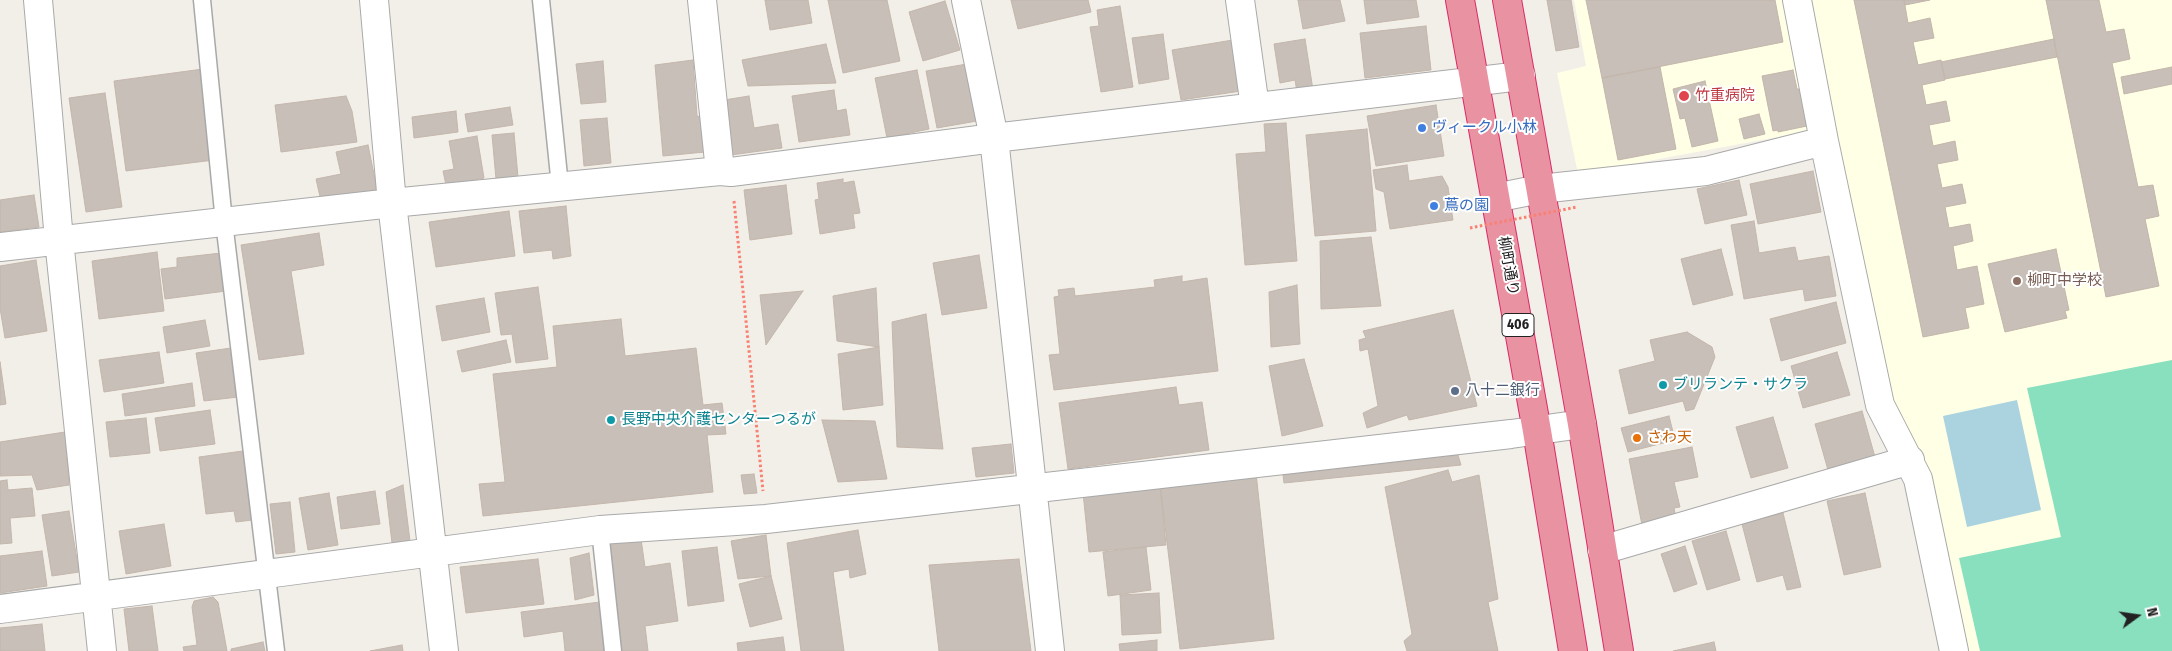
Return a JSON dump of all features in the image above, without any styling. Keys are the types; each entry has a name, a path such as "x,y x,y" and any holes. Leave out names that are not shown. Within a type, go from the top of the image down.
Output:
{"highway":[{"name":"柳町通り","path":"1460,0 1537,431 1573,651"},
{"path":"1507,0 1582,424 1619,651"}],"street":[{"path":"38,0 59,240 102,651"},
{"path":"374,0 392,203 444,651"},
{"path":"702,0 726,171"},
{"path":"966,0 994,138 1050,651"},
{"path":"1240,0 1255,107"},
{"path":"1798,0 1824,141 1880,405 1910,460 1918,479 1954,651"},
{"path":"0,247 392,203 726,171 1521,76"},
{"path":"1495,198 1540,189 1706,171 1824,141"},
{"path":"0,610 600,530 766,519 1537,431 1582,424"},
{"path":"1602,550 1910,460"}],"lane":[{"path":"202,0 224,222 276,651"},
{"path":"541,0 560,186"},
{"path":"600,530 613,651"}],"path":[{"path":"726,171 766,519"},
{"path":"1470,228 1578,207"}],"shaded area":[{"name":"竹重病院","path":"1574,0 1785,0 1810,131 1578,174 1557,73 1586,66"},
{"name":"柳町中学校","path":"1808,0 2172,0 2172,651 1962,651 1886,402"}],"green space":[{"path":"2172,360 2172,651 1980,651 1959,558 2061,537 2027,388"}],"water":[{"path":"2017,400 2041,510 1967,527 1943,416"}],"building":[{"path":"765,0 808,0 812,23 770,30"},
{"path":"828,0 887,0 900,61 843,73"},
{"path":"1011,0 1088,0 1091,12 1018,29"},
{"path":"1298,0 1340,0 1345,21 1303,29"},
{"path":"1364,0 1416,0 1419,17 1367,24"},
{"path":"1547,0 1571,0 1579,47 1556,51"},
{"path":"1586,0 1775,0 1783,42 1602,78"},
{"path":"1854,0 1904,0 1908,23 1930,18 1934,38 1913,42 1918,65 1941,60 1945,80 1922,85 1926,105 1946,101 1950,121 1929,125 1933,146 1955,141 1958,160 1937,164 1942,188 1962,184 1966,203 1945,207 1949,228 1970,224 1973,241 1953,246 1957,270 1977,266 1984,304 1965,308 1969,328 1923,337"},
{"path":"1904,0 1930,0 1905,5"},
{"path":"2046,0 2099,0 2106,32 2124,29 2130,59 2112,63 2138,187 2153,185 2159,216 2145,219 2159,286 2106,297"},
{"path":"945,1 960,50 923,61 909,12"},
{"path":"1120,6 1133,87 1101,92 1090,27 1099,26 1097,10"},
{"path":"1426,26 1431,70 1365,78 1360,33"},
{"path":"1163,34 1169,79 1139,84 1132,38"},
{"path":"1305,39 1313,90 1297,92 1295,80 1280,83 1274,44"},
{"path":"2054,39 2057,57 1945,79 1941,62"},
{"path":"1233,40 1241,91 1181,100 1172,50"},
{"path":"826,44 836,83 748,86 742,60"},
{"path":"693,60 697,116 706,118 705,152 663,156 655,65"},
{"path":"603,61 606,102 581,104 576,64"},
{"path":"967,64 977,121 937,128 926,71"},
{"path":"1660,67 1676,149 1618,160 1602,78"},
{"path":"2172,67 2172,84 2124,94 2121,77"},
{"path":"203,69 214,160 126,171 114,81"},
{"path":"917,70 929,129 887,138 875,78"},
{"path":"1793,70 1797,89 1800,89 1807,126 1778,132 1778,130 1773,131 1762,76"},
{"path":"1705,81 1718,141 1692,147 1685,118 1680,119 1673,89"},
{"path":"834,90 837,111 846,109 850,135 799,142 792,96"},
{"path":"105,93 122,207 86,212 69,98"},
{"path":"346,96 352,111 357,142 281,152 275,105"},
{"path":"749,96 754,128 778,124 782,148 731,155 724,100"},
{"path":"1436,105 1444,156 1376,166 1367,116"},
{"path":"510,107 513,125 468,132 465,114"},
{"path":"456,111 458,132 414,138 412,117"},
{"path":"1759,114 1765,134 1744,139 1739,119"},
{"path":"607,118 611,163 584,166 580,120"},
{"path":"1286,123 1297,261 1245,265 1236,154 1266,152 1264,124"},
{"path":"1367,129 1376,231 1315,236 1306,135"},
{"path":"514,133 518,177 496,179 492,135"},
{"path":"477,136 484,178 446,185 443,171 454,169 449,141"},
{"path":"368,145 377,189 321,201 316,179 341,174 336,152"},
{"path":"1407,165 1409,181 1442,176 1448,187 1453,220 1390,229 1384,192 1376,189 1373,170"},
{"path":"1813,171 1821,212 1758,224 1750,184"},
{"path":"843,179 843,183 854,181 860,213 853,214 855,228 820,234 815,200 819,199 817,183"},
{"path":"1739,180 1747,215 1705,224 1697,189"},
{"path":"786,185 792,234 750,240 744,190"},
{"path":"34,195 39,227 0,232 0,200"},
{"path":"566,206 571,256 553,259 552,250 524,253 519,211"},
{"path":"509,211 515,256 436,267 429,222"},
{"path":"1754,221 1759,253 1795,247 1798,261 1829,256 1836,296 1805,301 1803,289 1744,299 1731,225"},
{"path":"319,233 324,265 291,271 304,354 259,360 241,245"},
{"path":"1371,237 1381,306 1321,309 1320,241"},
{"path":"1721,249 1733,295 1693,305 1681,259"},
{"path":"2056,249 2069,310 2065,311 2067,318 2005,332 1988,264"},
{"path":"157,252 164,311 99,319 92,261"},
{"path":"221,253 226,291 165,299 161,269 177,267 177,258"},
{"path":"979,255 987,308 942,315 933,263"},
{"path":"36,260 47,331 5,338 0,308 0,266"},
{"path":"1182,276 1182,282 1207,278 1218,371 1054,390 1049,355 1060,354 1054,297 1059,296 1058,290 1074,288 1075,296 1155,287 1154,280"},
{"path":"1297,285 1300,344 1271,347 1269,292"},
{"path":"538,287 548,359 516,363 512,334 501,335 495,293"},
{"path":"876,288 879,347 837,341 833,296"},
{"path":"803,291 766,345 760,295"},
{"path":"484,298 490,332 442,341 436,306"},
{"path":"1836,302 1846,343 1781,361 1770,319"},
{"path":"1453,310 1477,406 1409,420 1407,415 1367,428 1363,413 1378,406 1368,349 1360,351 1359,340 1366,338 1363,331"},
{"path":"926,314 943,449 897,447 892,322"},
{"name":"長野中央介護センターつるが","path":"621,319 625,356 696,348 703,405 722,403 726,434 707,435 713,492 483,516 479,484 505,482 493,374 557,367 553,326"},
{"path":"205,320 210,346 167,353 163,327"},
{"name":"ブリランテ・サクラ","path":"1687,332 1712,347 1715,357 1694,409 1686,411 1683,401 1629,414 1619,370 1655,361 1650,340"},
{"path":"506,340 511,362 462,372 457,351"},
{"path":"879,347 883,405 843,410 838,354"},
{"path":"231,348 238,397 204,401 196,353"},
{"path":"159,352 164,383 104,392 99,360"},
{"path":"1837,352 1850,395 1803,408 1791,366"},
{"path":"1304,359 1323,426 1282,436 1269,366"},
{"path":"0,362 6,404 0,405"},
{"path":"192,383 195,406 125,416 122,394"},
{"path":"1176,387 1179,405 1202,402 1209,450 1068,469 1059,403"},
{"path":"210,410 215,444 160,451 155,418"},
{"path":"1862,411 1875,457 1828,470 1815,424"},
{"path":"1669,416 1675,440 1628,452 1621,428"},
{"path":"1773,417 1788,468 1751,478 1736,427"},
{"path":"146,418 150,453 110,457 106,422"},
{"path":"822,420 875,421 887,479 838,482"},
{"path":"65,432 69,485 37,490 32,475 0,476 0,442"},
{"path":"1011,444 1014,473 976,477 972,448"},
{"path":"1692,447 1698,477 1674,482 1680,507 1674,508 1676,518 1642,525 1629,459"},
{"path":"243,451 252,520 236,522 234,511 206,514 199,457"},
{"path":"1458,455 1461,465 1284,483 1283,475"},
{"path":"1448,470 1452,482 1479,475 1498,599 1488,602 1498,651 1407,651 1404,641 1412,634 1385,487"},
{"path":"1256,473 1274,639 1180,649 1160,485"},
{"path":"754,474 757,493 744,494 741,475"},
{"path":"7,480 8,490 32,488 35,516 10,518 12,543 0,544 0,481"},
{"path":"403,485 410,541 392,543 386,492"},
{"path":"1160,485 1166,545 1089,552 1083,492"},
{"path":"375,491 380,524 341,529 337,497"},
{"path":"329,493 338,545 308,550 299,498"},
{"path":"1865,493 1881,567 1844,575 1827,501"},
{"path":"290,502 295,552 276,554 270,504"},
{"path":"69,511 79,572 52,576 42,515"},
{"path":"1783,513 1801,587 1787,590 1783,575 1757,582 1742,524"},
{"path":"164,524 171,566 126,574 119,531"},
{"path":"858,530 866,574 850,578 849,569 833,572 844,651 801,651 787,543"},
{"path":"1726,531 1740,580 1707,590 1692,541"},
{"path":"640,532 645,567 670,563 678,621 645,626 648,651 622,651 606,536"},
{"path":"766,535 771,576 738,579 731,541"},
{"path":"1685,546 1697,584 1674,592 1661,554"},
{"path":"717,547 724,601 688,606 682,551"},
{"path":"1146,547 1151,590 1108,596 1103,552"},
{"path":"42,551 47,586 0,593 0,556"},
{"path":"589,553 594,595 575,600 570,558"},
{"path":"538,559 544,604 466,613 460,567"},
{"path":"1019,559 1031,651 939,651 929,565"},
{"path":"771,576 782,619 750,627 739,584"},
{"path":"1159,593 1161,633 1122,635 1120,595"},
{"path":"213,597 218,602 227,651 184,651 183,647 197,645 192,607 194,601"},
{"path":"600,602 604,651 565,651 563,631 524,637 521,612"},
{"path":"152,606 158,651 129,651 124,609"},
{"path":"42,624 45,651 0,651 0,628"},
{"path":"783,637 785,651 738,651 737,643"},
{"path":"1157,640 1157,651 1120,651 1119,644"},
{"path":"263,642 265,651 231,651 231,649"},
{"path":"1714,642 1716,651 1673,651"},
{"path":"402,645 403,651 370,651"}],"place":[{"name":"竹重病院","path":"1684,96"},
{"name":"ヴィークル小林","path":"1422,128"},
{"name":"蔦の園","path":"1434,206"},
{"name":"柳町中学校","path":"2017,281"},
{"name":"ブリランテ・サクラ","path":"1663,385"},
{"name":"八十二銀行","path":"1455,391"},
{"name":"長野中央介護センターつるが","path":"611,420"},
{"name":"さわ天","path":"1637,438"}]}
